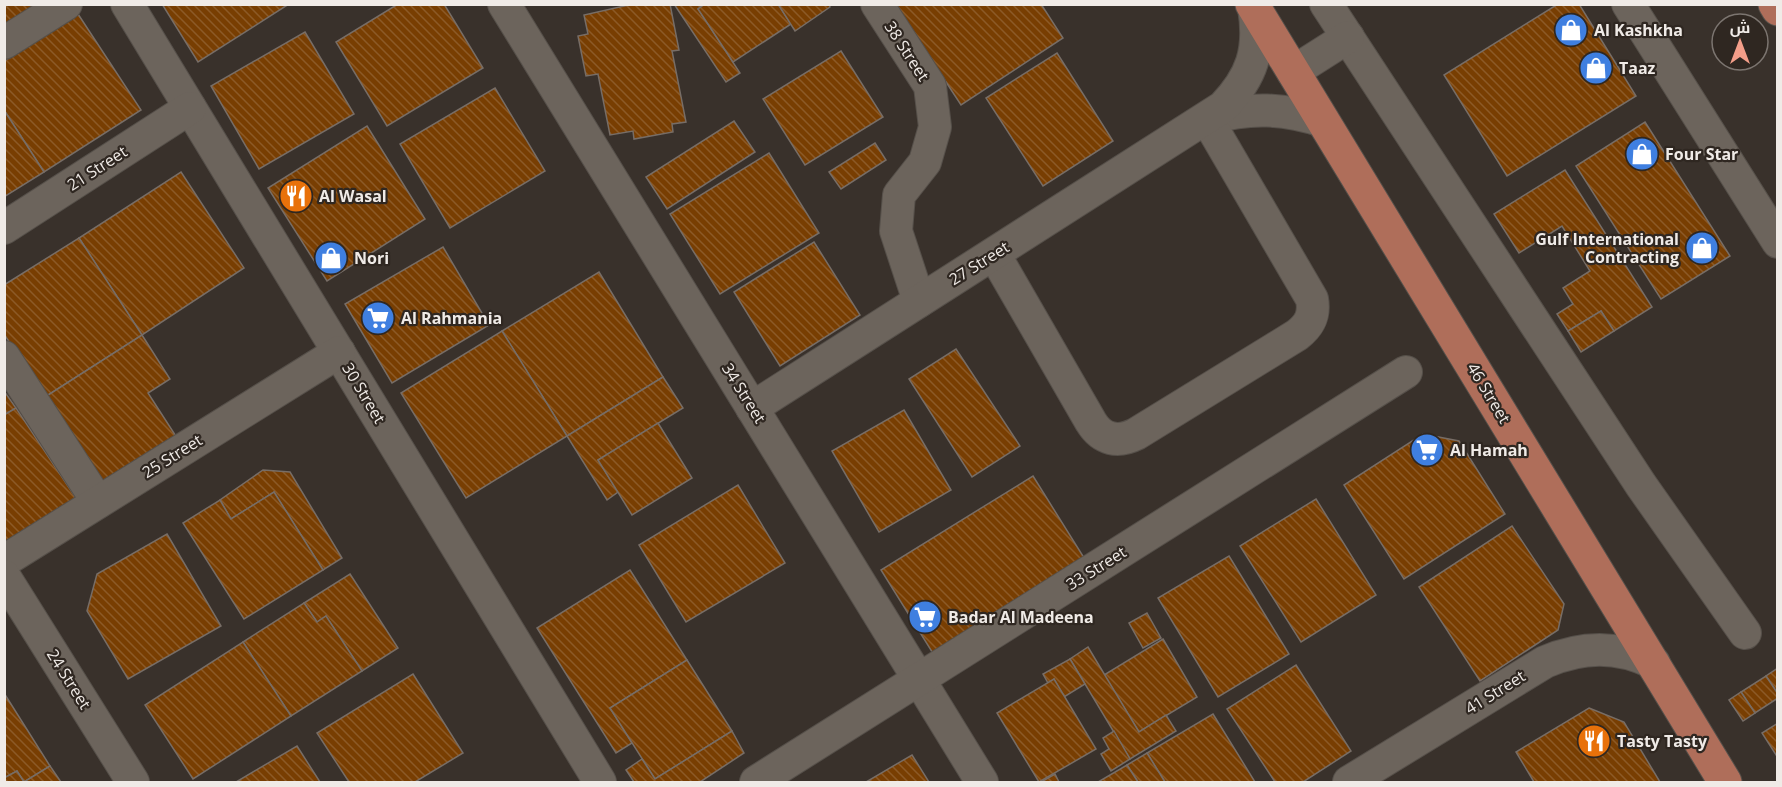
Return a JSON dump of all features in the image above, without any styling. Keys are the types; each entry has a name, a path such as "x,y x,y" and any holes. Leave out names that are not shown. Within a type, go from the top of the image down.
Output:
{"main road":[{"path":"1775,4 1778,9"},
{"name":"46 Street","path":"1253,6 1725,783"}],"street":[{"path":"4,43 66,4"},
{"name":"30 Street","path":"127,4 600,783"},
{"name":"34 Street","path":"504,4 982,783"},
{"name":"38 Street","path":"877,4 930,86 935,127 925,162 899,195 896,231 919,302"},
{"path":"1326,4 1647,494 1745,633"},
{"path":"1628,4 1778,242"},
{"name":"27 Street","path":"752,408 1223,107 1236,94 1253,62 1257,44 1257,26 1253,6"},
{"path":"1293,72 1348,37"},
{"name":"21 Street","path":"4,228 190,108"},
{"name":"27 Street","path":"1207,119 1234,112 1260,109 1303,114 1323,121"},
{"path":"994,254 1091,423 1102,435 1109,438 1119,440 1136,434 1297,334 1309,324 1313,316 1312,299 1207,119"},
{"name":"25 Street","path":"4,561 339,352"},
{"path":"4,357 98,502"},
{"name":"33 Street","path":"756,783 1406,372"},
{"name":"24 Street","path":"4,576 133,783"},
{"name":"41 Street","path":"1353,781 1545,662 1564,653 1586,649 1607,649 1639,656 1654,663"}],"building":[{"path":"4,4 37,4 4,25"},
{"path":"162,4 289,4 198,62"},
{"path":"398,4 444,4 483,68 387,126 336,42"},
{"path":"633,4 670,4 679,50 672,51 686,122 672,124 673,132 634,139 633,131 610,135 598,74 586,76 578,36 588,34 584,15"},
{"path":"674,4 705,4 698,9 740,73 726,82"},
{"path":"705,4 778,4 791,24 733,62 698,9"},
{"path":"778,4 829,4 830,7 795,31"},
{"path":"895,4 1041,4 1063,38 961,105"},
{"path":"1558,4 1579,4 1636,96 1507,176 1444,75"},
{"path":"78,14 141,110 44,172 4,110 4,61"},
{"path":"305,32 354,114 259,169 211,86"},
{"path":"841,51 883,117 805,165 763,99"},
{"path":"1057,53 1113,141 1043,186 986,98"},
{"path":"495,88 545,171 450,228 400,144"},
{"path":"4,110 44,172 4,197"},
{"path":"734,121 755,152 667,209 646,177"},
{"path":"1645,122 1730,256 1661,299 1576,166"},
{"path":"367,126 425,219 327,281 268,188"},
{"path":"875,143 886,160 841,189 829,172"},
{"path":"769,153 819,233 720,294 670,214"},
{"path":"1565,170 1652,307 1614,331 1601,311 1568,331 1557,314 1573,304 1563,288 1590,271 1562,226 1519,253 1494,214"},
{"path":"181,172 244,268 142,335 79,238"},
{"path":"79,238 142,335 45,397 4,334 4,285"},
{"path":"814,242 860,315 780,366 734,292"},
{"path":"443,247 489,325 392,383 345,304"},
{"path":"599,272 663,377 567,436 502,331"},
{"path":"1601,311 1614,331 1581,352 1568,331"},
{"path":"502,331 567,436 466,498 401,393"},
{"path":"142,335 170,379 148,393 181,444 107,492 45,397"},
{"path":"956,349 1020,446 972,477 909,379"},
{"path":"663,377 683,408 598,460 618,492 607,500 567,436"},
{"path":"4,391 16,408 4,415"},
{"path":"16,408 80,504 4,551 4,415"},
{"path":"904,410 951,490 879,532 832,451"},
{"path":"658,423 692,478 632,515 598,460"},
{"path":"1423,434 1459,441 1505,514 1404,579 1344,485"},
{"path":"263,470 290,472 342,558 323,570 274,492 231,519 220,500"},
{"path":"1033,476 1086,561 934,655 881,570"},
{"path":"738,485 785,563 686,622 639,545"},
{"path":"274,492 323,570 244,619 183,523 220,500 231,519"},
{"path":"1316,499 1376,595 1301,642 1240,546"},
{"path":"1512,526 1564,604 1558,630 1480,681 1419,587"},
{"path":"167,534 221,626 128,679 87,611 97,574"},
{"path":"1229,556 1289,654 1218,697 1158,598"},
{"path":"630,570 687,660 610,708 632,743 616,753 537,628"},
{"path":"350,574 398,648 362,671 326,616 317,622 304,603"},
{"path":"304,603 317,622 326,616 362,671 291,716 243,642"},
{"path":"1147,613 1161,638 1143,648 1129,623"},
{"path":"1163,639 1197,697 1139,732 1104,675"},
{"path":"243,642 291,716 193,779 145,705"},
{"path":"1088,647 1139,732 1166,715 1176,731 1130,759 1070,659"},
{"path":"1070,659 1085,684 1064,697 1054,679 1048,683 1043,674"},
{"path":"687,660 732,731 655,779 610,708"},
{"path":"1296,665 1351,751 1303,782 1275,782 1227,709"},
{"path":"1778,668 1778,694 1766,676"},
{"path":"413,674 463,753 415,782 349,782 317,733"},
{"path":"1766,676 1778,694 1778,698 1755,713 1741,692"},
{"path":"1054,679 1096,749 1039,782 997,713"},
{"path":"1741,692 1755,713 1743,721 1729,700"},
{"path":"4,693 50,766 24,782 17,771 4,778"},
{"path":"1589,708 1624,722 1660,782 1534,782 1516,752"},
{"path":"1213,714 1255,782 1165,782 1147,753"},
{"path":"1778,723 1778,758 1762,733"},
{"path":"732,731 744,753 700,782 634,782 626,770 642,759 655,779"},
{"path":"1114,731 1130,759 1111,771 1101,754 1109,749 1103,738"},
{"path":"297,746 320,782 236,782"},
{"path":"1147,753 1165,782 1138,782 1127,765"},
{"path":"912,755 929,782 866,782"},
{"path":"1127,765 1138,782 1098,782"},
{"path":"50,766 61,782 24,782"},
{"path":"17,771 24,782 4,782 4,778"},
{"path":"1055,774 1059,782 1041,782"}],"place":[{"name":"Al Kashkha","path":"1571,30"},
{"name":"Taaz","path":"1596,68"},
{"name":"Four Star","path":"1642,154"},
{"name":"Al Wasal","path":"296,196"},
{"name":"Gulf International Contracting","path":"1702,248"},
{"name":"Nori","path":"331,258"},
{"name":"Al Rahmania","path":"378,318"},
{"name":"Al Hamah","path":"1427,450"},
{"name":"Badar Al Madeena","path":"925,617"},
{"name":"Tasty Tasty","path":"1594,741"}]}
